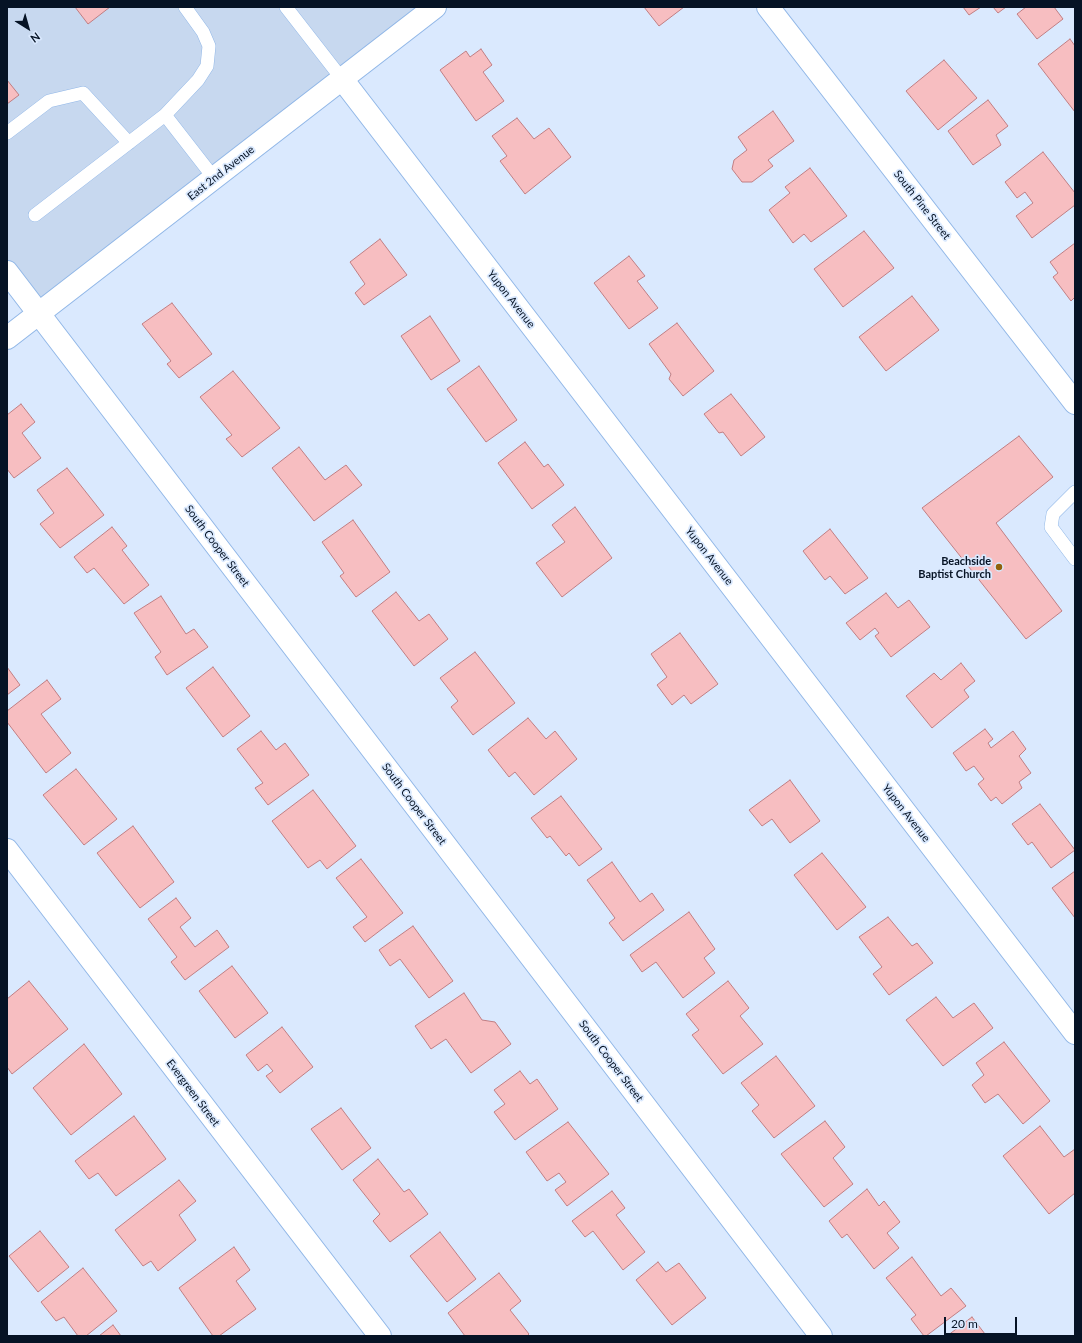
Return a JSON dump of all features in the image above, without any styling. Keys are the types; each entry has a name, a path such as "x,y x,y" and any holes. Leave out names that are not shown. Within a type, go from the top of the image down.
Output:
{"street":[{"name":"East 2nd Avenue","path":"7,338 435,7"},
{"name":"South Pine Street","path":"768,7 1075,403"},
{"name":"Yupon Avenue","path":"342,79 1075,1033"},
{"name":"South Cooper Street","path":"7,272 821,1336"},
{"name":"Evergreen Street","path":"7,850 380,1336"}],"lane":[{"path":"35,215 165,115 198,80 207,66 209,46 203,32 185,7"},
{"path":"286,7 342,79"},
{"path":"7,133 49,101 83,93 129,143"},
{"path":"165,115 214,178"},
{"path":"1075,492 1053,514 1051,527 1075,559"}],"shaded area":[{"path":"7,7 435,7 39,313 7,272"}],"building":[{"path":"75,7 110,7 88,24"},
{"path":"644,7 684,7 659,26"},
{"path":"963,7 981,7 969,15"},
{"path":"993,7 1006,7 998,13"},
{"path":"1026,7 1054,7 1063,19 1037,39 1017,14"},
{"path":"1070,39 1075,46 1075,112 1038,64"},
{"path":"481,49 492,65 483,72 504,101 476,121 440,70 466,51 470,57"},
{"path":"944,60 977,98 938,130 906,91"},
{"path":"7,80 19,95 7,104"},
{"path":"988,100 1008,126 996,135 1001,145 973,165 948,131"},
{"path":"773,111 794,141 768,160 773,166 752,182 742,182 732,169 734,160 747,150 738,137"},
{"path":"517,118 534,139 549,128 571,157 525,194 500,161 507,156 492,136"},
{"path":"1043,152 1075,193 1075,205 1032,238 1016,216 1033,203 1025,192 1017,198 1005,182"},
{"path":"810,168 847,216 811,242 804,234 793,243 769,210 790,193 785,187"},
{"path":"864,231 894,268 843,307 814,269"},
{"path":"380,239 407,275 364,305 355,293 365,284 350,262"},
{"path":"1075,243 1075,297 1071,301 1053,277 1058,273 1050,262"},
{"path":"629,256 645,276 637,281 658,308 629,329 594,283"},
{"path":"912,296 939,330 886,371 859,337"},
{"path":"172,303 212,354 179,378 167,364 171,361 142,324"},
{"path":"430,316 460,361 431,380 401,336"},
{"path":"677,323 714,371 683,396 669,379 671,374 649,344"},
{"path":"479,366 517,420 486,442 447,389"},
{"path":"233,371 280,428 242,457 226,439 232,435 200,397"},
{"path":"731,394 765,437 741,456 723,432 719,433 704,414"},
{"path":"21,404 35,422 22,433 41,458 14,478 7,469 7,415"},
{"name":"Beachside Baptist Church","path":"1019,436 1053,477 996,523 1062,611 1026,639 922,508"},
{"path":"525,442 544,467 548,464 564,485 532,509 498,463"},
{"path":"299,447 325,480 346,465 362,485 314,521 272,468"},
{"path":"67,468 104,515 60,548 40,524 54,513 37,490"},
{"path":"575,507 612,558 562,597 536,563 565,542 552,525"},
{"path":"353,520 390,572 356,597 340,576 344,573 322,542"},
{"path":"112,527 127,546 122,550 149,585 124,604 94,568 87,573 74,557"},
{"path":"830,529 868,578 845,594 830,576 825,580 803,551"},
{"path":"396,592 419,621 429,614 448,639 414,666 372,611"},
{"path":"886,593 898,608 909,600 930,627 891,657 875,636 879,633 875,628 860,640 846,623"},
{"path":"161,596 186,634 194,629 208,647 167,675 155,657 161,652 134,613"},
{"path":"680,633 718,684 691,704 684,695 672,705 657,685 667,677 651,654"},
{"path":"475,652 515,703 473,735 451,707 458,701 440,678"},
{"path":"961,663 975,681 964,690 969,697 932,728 906,696 934,673 941,680"},
{"path":"7,667 20,685 7,695"},
{"path":"213,667 250,716 223,737 186,688"},
{"path":"47,680 61,699 41,714 71,753 46,773 7,722 7,711"},
{"path":"528,718 546,739 555,731 577,759 534,795 515,772 509,777 488,750"},
{"path":"985,729 993,739 988,743 991,748 1013,731 1026,749 1019,756 1031,773 1019,782 1022,788 1002,804 996,797 991,801 978,784 984,779 974,766 966,771 953,753"},
{"path":"261,731 276,750 285,743 309,775 268,805 255,788 263,783 237,749"},
{"path":"76,769 117,819 84,845 43,795"},
{"path":"790,780 820,821 790,843 772,819 762,826 749,810"},
{"path":"313,790 356,846 327,869 320,860 308,868 272,821"},
{"path":"561,796 602,849 579,866 569,853 566,856 550,836 547,838 531,818"},
{"path":"1040,804 1075,850 1051,868 1032,842 1028,845 1012,824"},
{"path":"133,826 174,882 140,908 97,853"},
{"path":"822,853 866,907 837,930 794,875"},
{"path":"361,859 403,913 365,942 353,927 367,917 336,878"},
{"path":"612,862 640,902 652,893 664,910 623,941 609,923 615,918 587,880"},
{"path":"1075,871 1075,918 1052,888"},
{"path":"176,898 191,918 180,927 195,947 217,930 229,947 185,980 171,962 177,957 148,919"},
{"path":"689,912 715,949 704,958 715,973 683,998 656,962 642,972 630,955"},
{"path":"888,917 912,946 917,943 933,963 889,995 873,974 882,967 859,937"},
{"path":"413,926 453,981 429,998 400,959 390,966 379,950"},
{"path":"232,966 268,1013 235,1038 199,991"},
{"path":"29,981 68,1029 12,1074 7,1067 7,999"},
{"path":"728,981 749,1008 740,1016 763,1044 723,1074 692,1035 699,1030 686,1014"},
{"path":"464,993 482,1020 495,1022 511,1044 471,1073 446,1039 431,1049 415,1026"},
{"path":"936,997 953,1018 974,1003 993,1028 943,1066 906,1020"},
{"path":"282,1027 313,1067 280,1093 266,1076 273,1071 267,1064 258,1071 246,1055"},
{"path":"1004,1042 1050,1101 1023,1124 998,1094 985,1103 972,1085 984,1075 976,1063"},
{"path":"84,1044 122,1094 71,1135 33,1088"},
{"path":"776,1056 815,1106 774,1138 752,1111 759,1105 741,1083"},
{"path":"520,1071 530,1084 537,1079 558,1109 515,1140 494,1112 505,1104 494,1090"},
{"path":"341,1108 371,1148 342,1170 311,1129"},
{"path":"134,1116 166,1159 116,1196 98,1173 89,1179 75,1161"},
{"path":"825,1121 845,1147 833,1158 853,1184 824,1207 781,1154"},
{"path":"568,1122 609,1174 567,1206 555,1190 566,1182 559,1173 547,1181 526,1152"},
{"path":"1040,1126 1064,1157 1075,1149 1075,1193 1049,1214 1003,1156"},
{"path":"378,1159 404,1192 409,1189 428,1214 390,1242 373,1221 380,1214 353,1180"},
{"path":"179,1180 196,1201 179,1215 196,1240 158,1271 151,1261 143,1266 115,1230"},
{"path":"867,1189 879,1206 884,1201 900,1222 887,1233 899,1248 874,1269 847,1234 842,1238 829,1221"},
{"path":"612,1191 625,1208 616,1215 645,1252 623,1270 593,1231 585,1237 572,1221"},
{"path":"40,1231 69,1267 38,1292 9,1256"},
{"path":"440,1232 476,1279 447,1302 410,1256"},
{"path":"234,1247 250,1270 236,1281 256,1309 219,1336 213,1336 179,1288"},
{"path":"912,1257 941,1296 951,1288 966,1306 926,1336 924,1336 911,1319 916,1315 886,1278"},
{"path":"658,1262 666,1272 679,1263 706,1298 672,1325 636,1280"},
{"path":"83,1268 117,1311 86,1336 78,1336 64,1317 56,1321 41,1302"},
{"path":"499,1273 521,1301 510,1310 529,1334 527,1336 465,1336 448,1313"},
{"path":"972,1317 985,1334 983,1336 947,1336"},
{"path":"113,1325 121,1336 99,1336"}],"place":[{"name":"Beachside Baptist Church","path":"999,567"}]}
